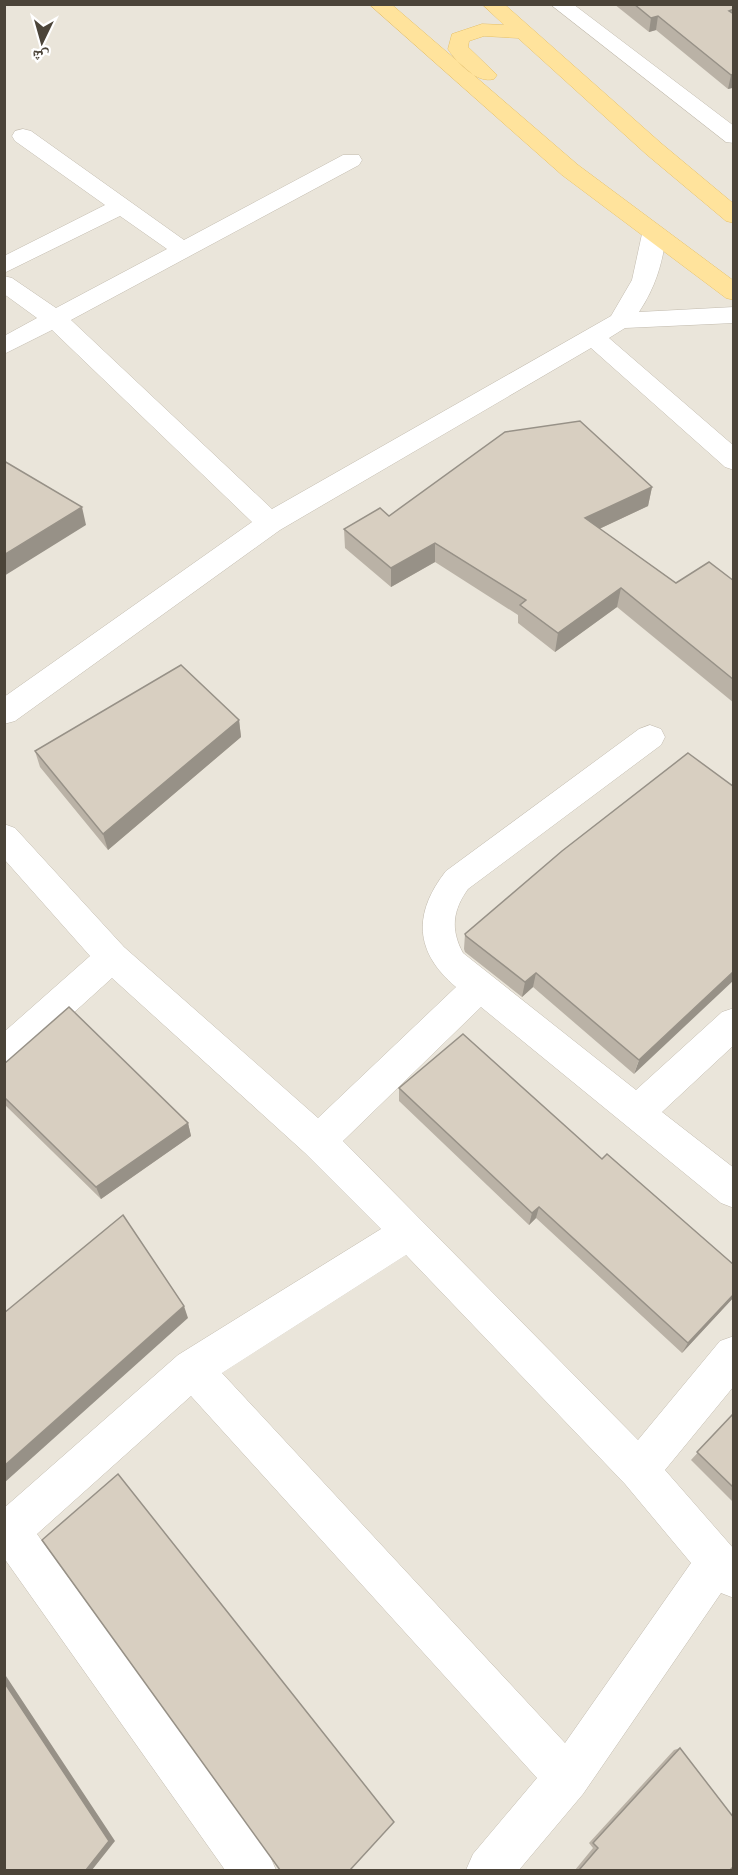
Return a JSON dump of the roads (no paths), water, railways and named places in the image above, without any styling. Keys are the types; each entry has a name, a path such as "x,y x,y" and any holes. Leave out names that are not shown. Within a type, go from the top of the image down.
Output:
{"main road":[{"path":"379,4 524,133 734,293"},
{"path":"492,4 654,149 734,216"},
{"path":"524,133 523,116 514,100 458,49 457,42 463,35 482,30 525,32"}],"street":[{"path":"560,4 734,137"},
{"path":"23,136 183,250"},
{"path":"4,346 351,160"},
{"path":"4,266 121,206"},
{"path":"4,713 270,523 620,321 643,287 649,270 654,234"},
{"path":"4,283 55,319 270,523"},
{"path":"620,321 734,315"},
{"path":"594,337 734,461"},
{"path":"650,737 458,880 443,898 436,919 439,942 451,963 734,1191"},
{"path":"4,837 111,957 318,1141 409,1232 639,1470 725,1569 567,1778 489,1870"},
{"path":"4,1054 111,957"},
{"path":"318,1141 480,986"},
{"path":"637,1112 734,1023"},
{"path":"253,1870 8,1534 192,1369 409,1232"},
{"path":"639,1470 734,1355"},
{"path":"192,1369 567,1778"}]}
